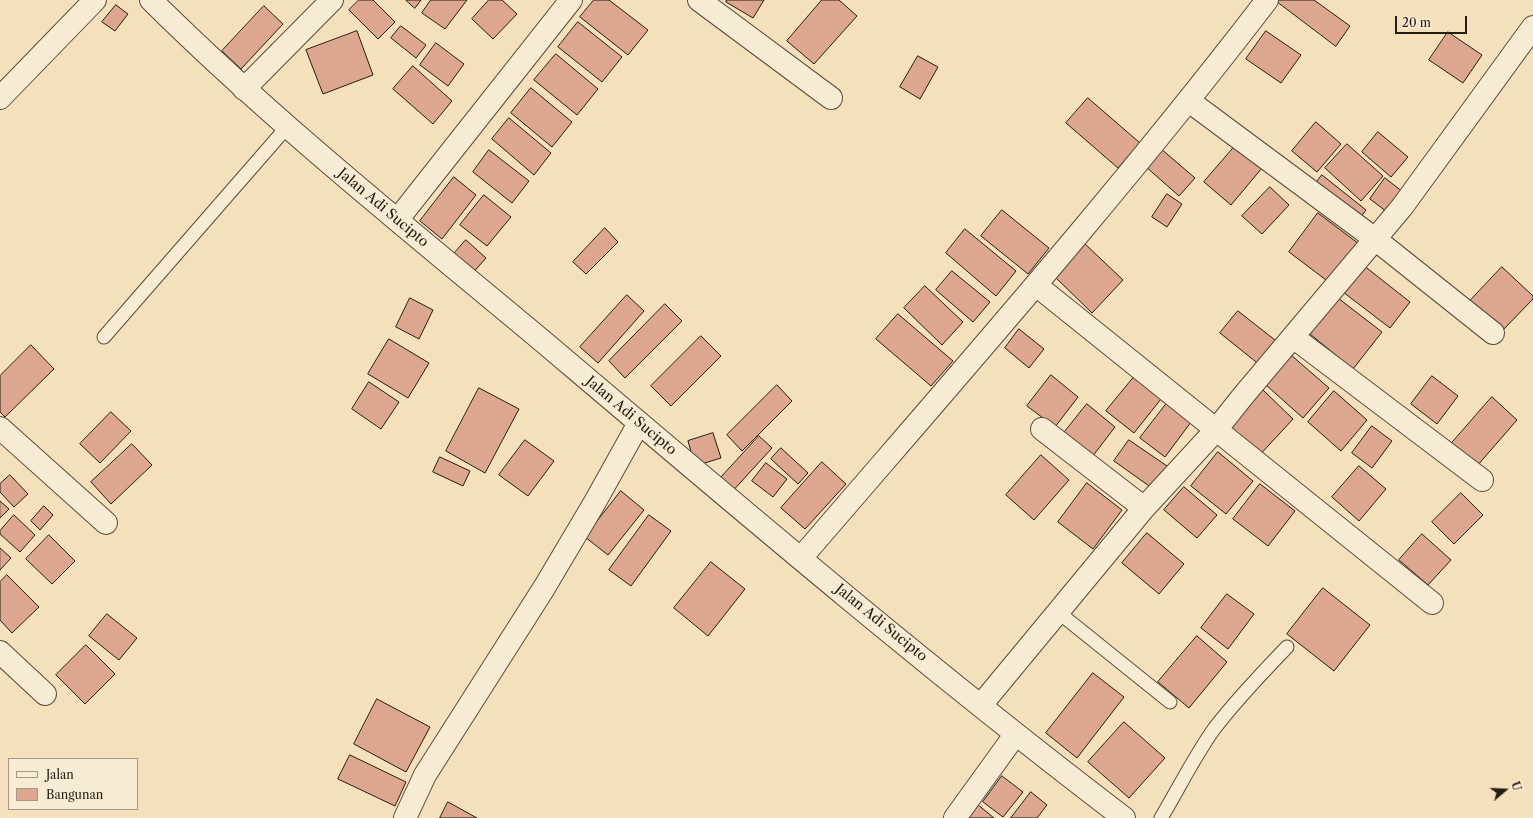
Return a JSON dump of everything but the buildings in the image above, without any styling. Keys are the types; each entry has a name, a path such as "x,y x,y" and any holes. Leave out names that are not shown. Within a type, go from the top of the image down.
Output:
{"street":[{"path":"0,98 95,0"},
{"name":"Jalan Adi Sucipto","path":"150,0 286,127 398,219 801,558 981,705 1015,735 1124,818"},
{"path":"244,89 332,0"},
{"path":"398,219 571,0"},
{"path":"699,0 831,98"},
{"path":"801,558 1036,285 1189,101 1267,0"},
{"path":"981,705 1144,508 1216,430 1402,207 1533,27"},
{"path":"1189,101 1375,239 1493,333"},
{"path":"1036,285 1432,604"},
{"path":"1293,337 1482,480"},
{"path":"405,818 425,775 544,588 595,502 639,423"},
{"path":"0,428 106,523"},
{"path":"1042,429 1144,508"},
{"path":"0,652 44,694"},
{"path":"954,818 1015,735"}],"lane":[{"path":"104,337 286,127"},
{"path":"1058,612 1170,702"},
{"path":"1161,818 1188,769 1214,729 1244,692 1286,647"}]}
